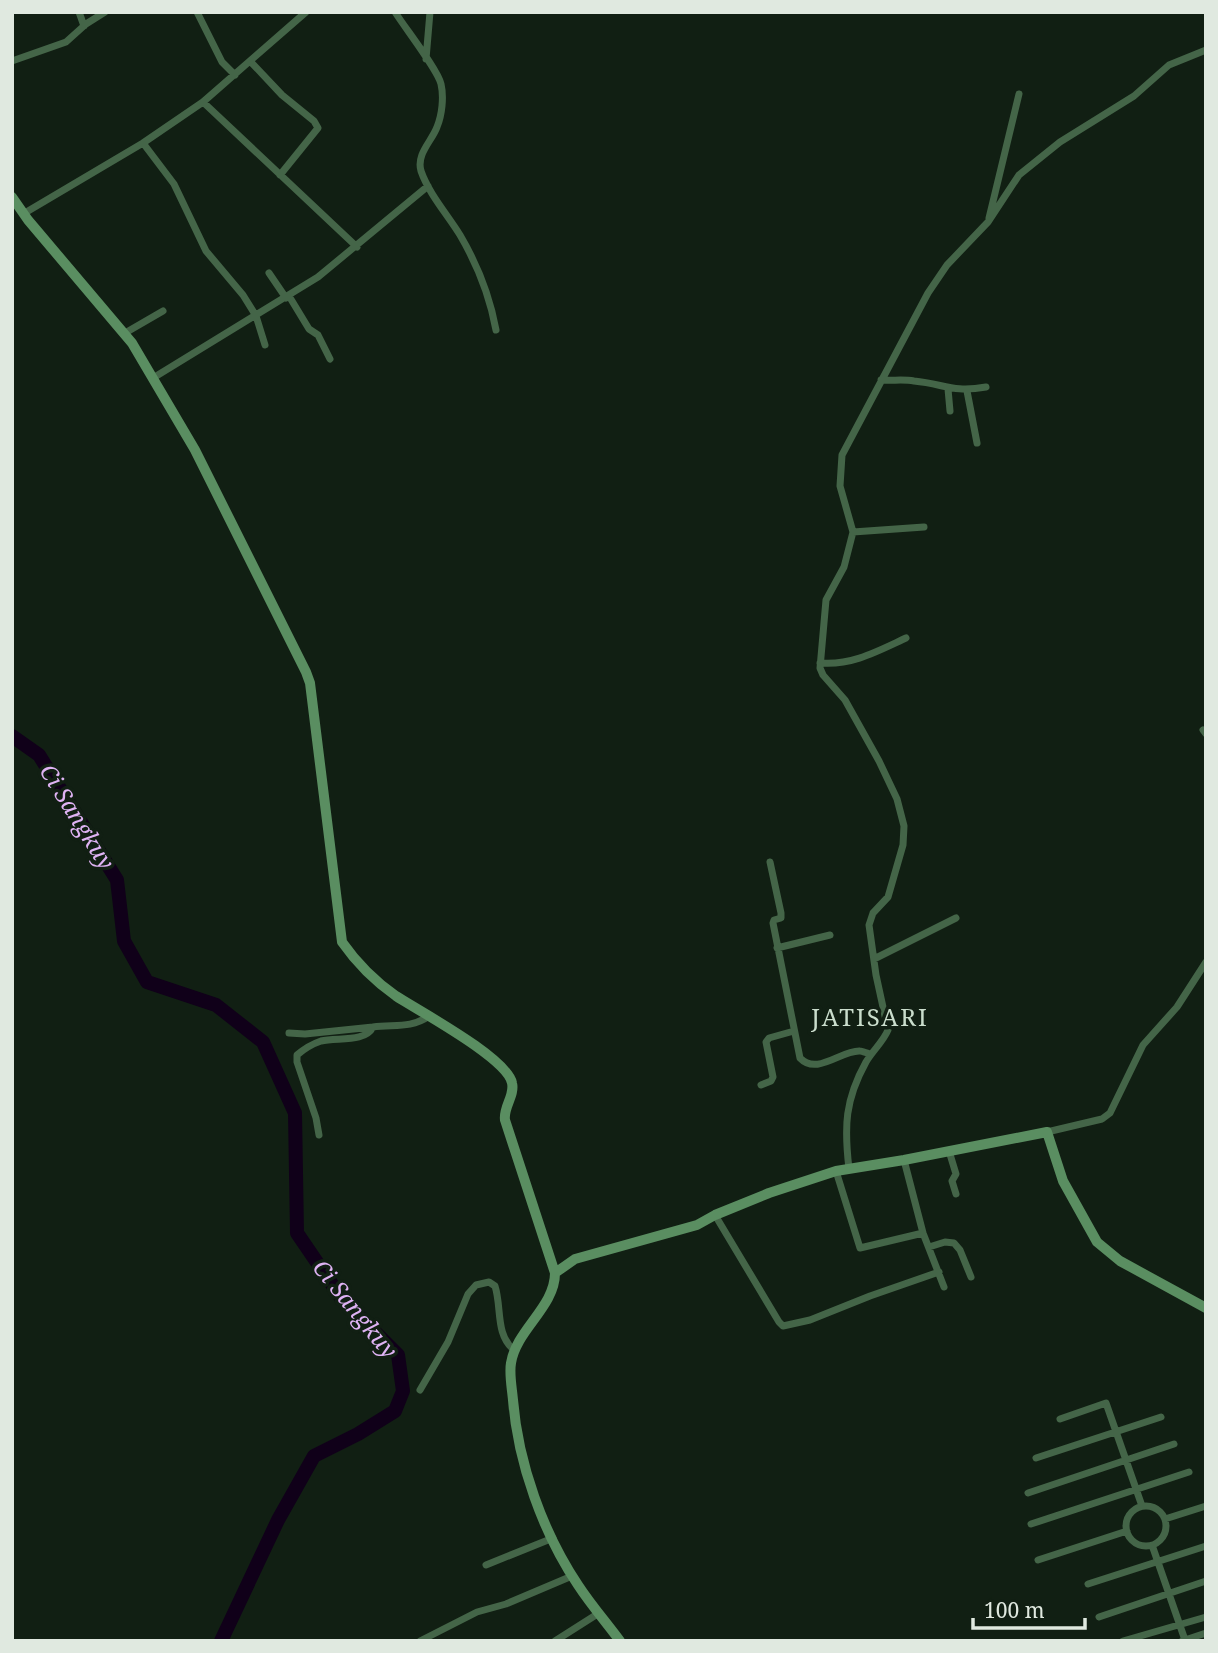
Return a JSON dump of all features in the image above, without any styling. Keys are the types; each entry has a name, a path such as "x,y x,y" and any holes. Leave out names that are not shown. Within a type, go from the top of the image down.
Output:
{"street":[{"path":"79,12 84,26"},
{"path":"12,61 66,42 105,12"},
{"path":"197,12 222,61 235,75"},
{"path":"23,214 144,142 203,102 306,12"},
{"path":"394,12 438,76 442,91 439,121 419,164 428,186 461,238 487,292 496,330"},
{"path":"426,59 430,12"},
{"path":"849,1168 846,1112 871,1054 888,1030 874,959 870,920 888,897 905,832 897,799 878,759 845,700 823,675 820,663 825,600 845,567 853,532 840,486 841,461 928,293 947,265 988,222 1011,185 1026,168 1060,142 1134,96 1169,65 1206,50"},
{"path":"250,61 265,79 317,125 316,132 280,175"},
{"path":"988,222 1019,94"},
{"path":"203,102 357,247"},
{"path":"144,142 174,184 206,251 243,295 256,316 265,345"},
{"path":"153,378 288,297 357,247 428,186"},
{"path":"12,197 23,214 125,333 153,378 205,470 310,683 342,942 366,970 392,993 495,1061 511,1079 512,1090 505,1120 555,1273 553,1286 514,1350 510,1365 519,1444 533,1494 572,1576 620,1641"},
{"path":"269,273 309,329 318,335 331,359"},
{"path":"125,333 163,311"},
{"path":"881,380 918,381 967,391 986,387"},
{"path":"948,389 950,411"},
{"path":"967,391 977,443"},
{"path":"853,532 924,527"},
{"path":"820,663 839,664 850,661 906,638"},
{"path":"770,862 781,913 780,919 774,920 773,923 800,1058 805,1063 820,1063 856,1051 871,1054"},
{"path":"874,959 956,918"},
{"path":"777,948 830,935"},
{"path":"555,1273 575,1259 697,1225 769,1194 836,1171 904,1160 1102,1119 1110,1113 1143,1045 1177,1007 1206,962"},
{"path":"289,1032 305,1034 373,1027 407,1027 429,1016"},
{"path":"319,1135 297,1055 310,1045 322,1041 365,1036 373,1027"},
{"path":"761,1085 771,1081 773,1077 766,1042 769,1038 793,1031"},
{"path":"1047,1132 1063,1181 1097,1242 1120,1261 1206,1308"},
{"path":"949,1151 956,1174 952,1181 956,1195"},
{"path":"904,1160 923,1233 944,1287"},
{"path":"836,1171 860,1248 923,1233"},
{"path":"715,1215 783,1326 810,1320 939,1272"},
{"path":"929,1247 945,1242 956,1244 971,1277"},
{"path":"420,1390 448,1342 468,1294 475,1285 489,1282 495,1286 502,1336 514,1350"},
{"path":"1059,1419 1106,1404 1142,1506"},
{"path":"1036,1458 1161,1417"},
{"path":"1028,1493 1174,1444"},
{"path":"1031,1524 1189,1472"},
{"path":"1148,1505 1158,1510 1165,1519 1166,1531 1160,1541 1152,1545 1138,1545 1129,1538 1128,1516 1136,1508 1148,1505"},
{"path":"1165,1519 1206,1506"},
{"path":"1038,1560 1127,1531"},
{"path":"486,1565 553,1538"},
{"path":"1152,1545 1183,1640 1206,1633"},
{"path":"1088,1584 1206,1546"},
{"path":"420,1641 477,1612 506,1604 572,1576"},
{"path":"1098,1617 1206,1581"},
{"path":"555,1641 599,1613"},
{"path":"1124,1641 1206,1616"}],"waterway":[{"name":"Ci Sangkuy","path":"12,736 39,755 117,880 124,941 147,982 216,1005 263,1042 295,1113 297,1233 342,1299 398,1355 403,1391 395,1411 358,1434 314,1456 278,1520 221,1641"}],"district":[{"name":"JATISARI","path":"870,1018"}]}
